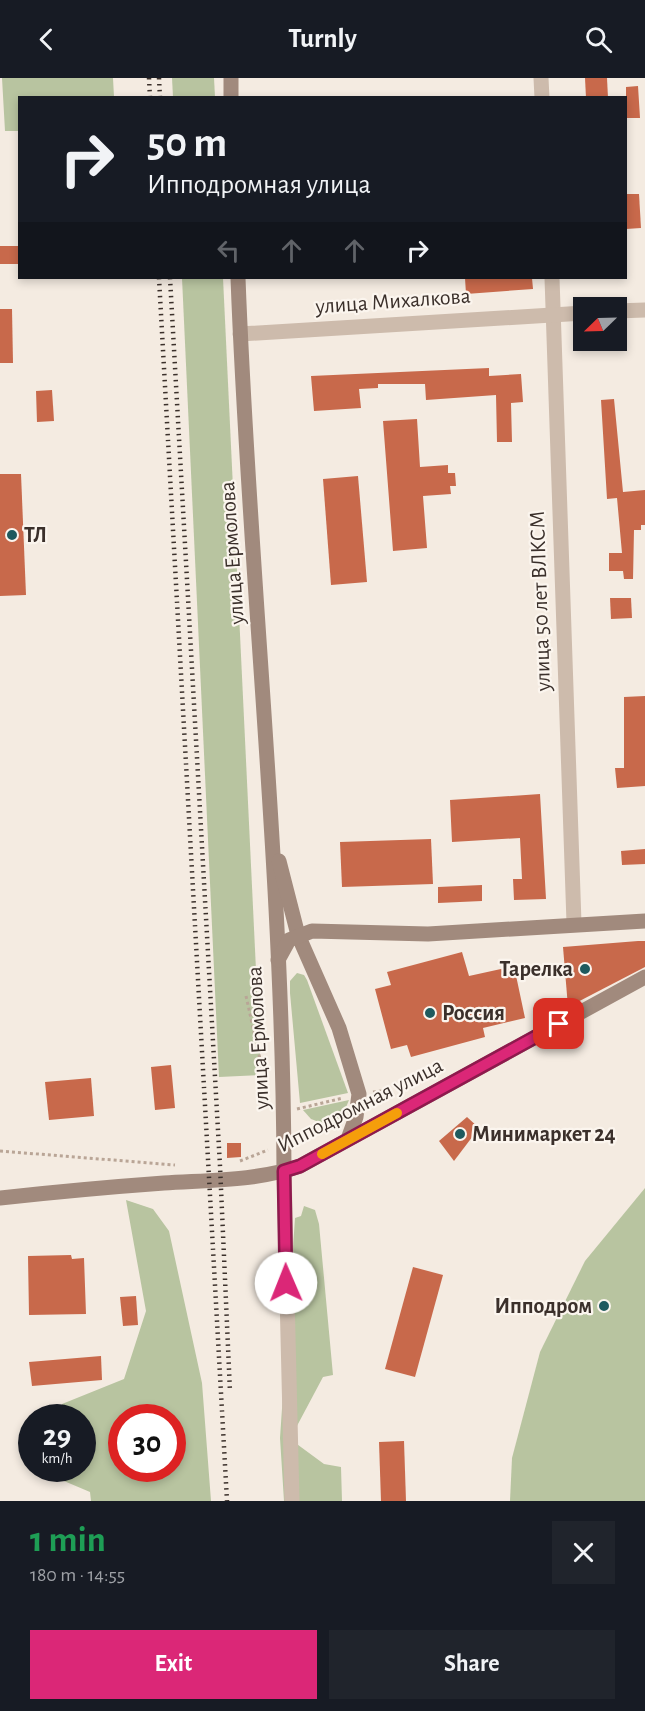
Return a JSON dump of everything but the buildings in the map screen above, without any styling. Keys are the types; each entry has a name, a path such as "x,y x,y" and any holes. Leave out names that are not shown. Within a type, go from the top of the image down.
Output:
{"street":[{"path":"231,78 231,96"},
{"path":"541,78 542,96"},
{"name":"улица Ермолова","path":"238,279 271,825 285,1111 284,1171 292,1501"},
{"name":"улица 50 лет ВЛКСМ","path":"552,279 573,923"},
{"path":"627,311 645,310"},
{"name":"улица Михалкова","path":"240,334 573,313"},
{"name":"улица Ермолова","path":"271,825 298,935 339,1028 359,1094 356,1117 348,1139"},
{"path":"277,962 284,947 298,935 312,931 428,934 573,923 645,921"},
{"name":"Ипподромная улица","path":"0,1198 102,1187 252,1177 300,1166 645,977"}],"path":[{"path":"246,996 267,1093"},
{"path":"285,1111 359,1094 391,1090"},
{"path":"232,1163 269,1150"},
{"path":"0,1151 181,1166"}],"green space":[{"path":"2,78 113,78 114,96 18,96 18,131 5,131"},
{"path":"172,78 214,78 215,96 173,96"},
{"path":"182,279 223,279 261,1075 219,1077"},
{"path":"297,973 304,975 307,980 348,1093 300,1103 290,993 290,981"},
{"path":"349,1100 342,1117 327,1125 311,1119 303,1110"},
{"name":"Ипподpом","path":"645,1188 645,1501 510,1501 512,1458 540,1352 585,1261"},
{"path":"126,1200 153,1209 169,1231 202,1383 211,1501 91,1501 90,1492 66,1482 96,1482 96,1404 62,1404 124,1379 146,1311"},
{"path":"304,1206 315,1210 319,1224 333,1375 323,1377 290,1439 324,1464 341,1467 342,1501 284,1501 280,1438 295,1218 301,1216"}],"railway":[{"path":"149,78 150,96"},
{"path":"159,78 160,96"},
{"path":"159,279 227,1501"},
{"path":"170,279 220,1166 230,1392"}],"slow traffic":[{"path":"322,1154 397,1113"}],"place":[{"name":"ТЛ","path":"12,535"},
{"name":"Тарелка","path":"585,969"},
{"name":"Россия","path":"430,1013"},
{"name":"Минимаркет 24","path":"460,1134"},
{"name":"Ипподpом","path":"604,1306"}],"route":[{"path":"286,1283 284,1171 300,1166 559,1024"}]}
